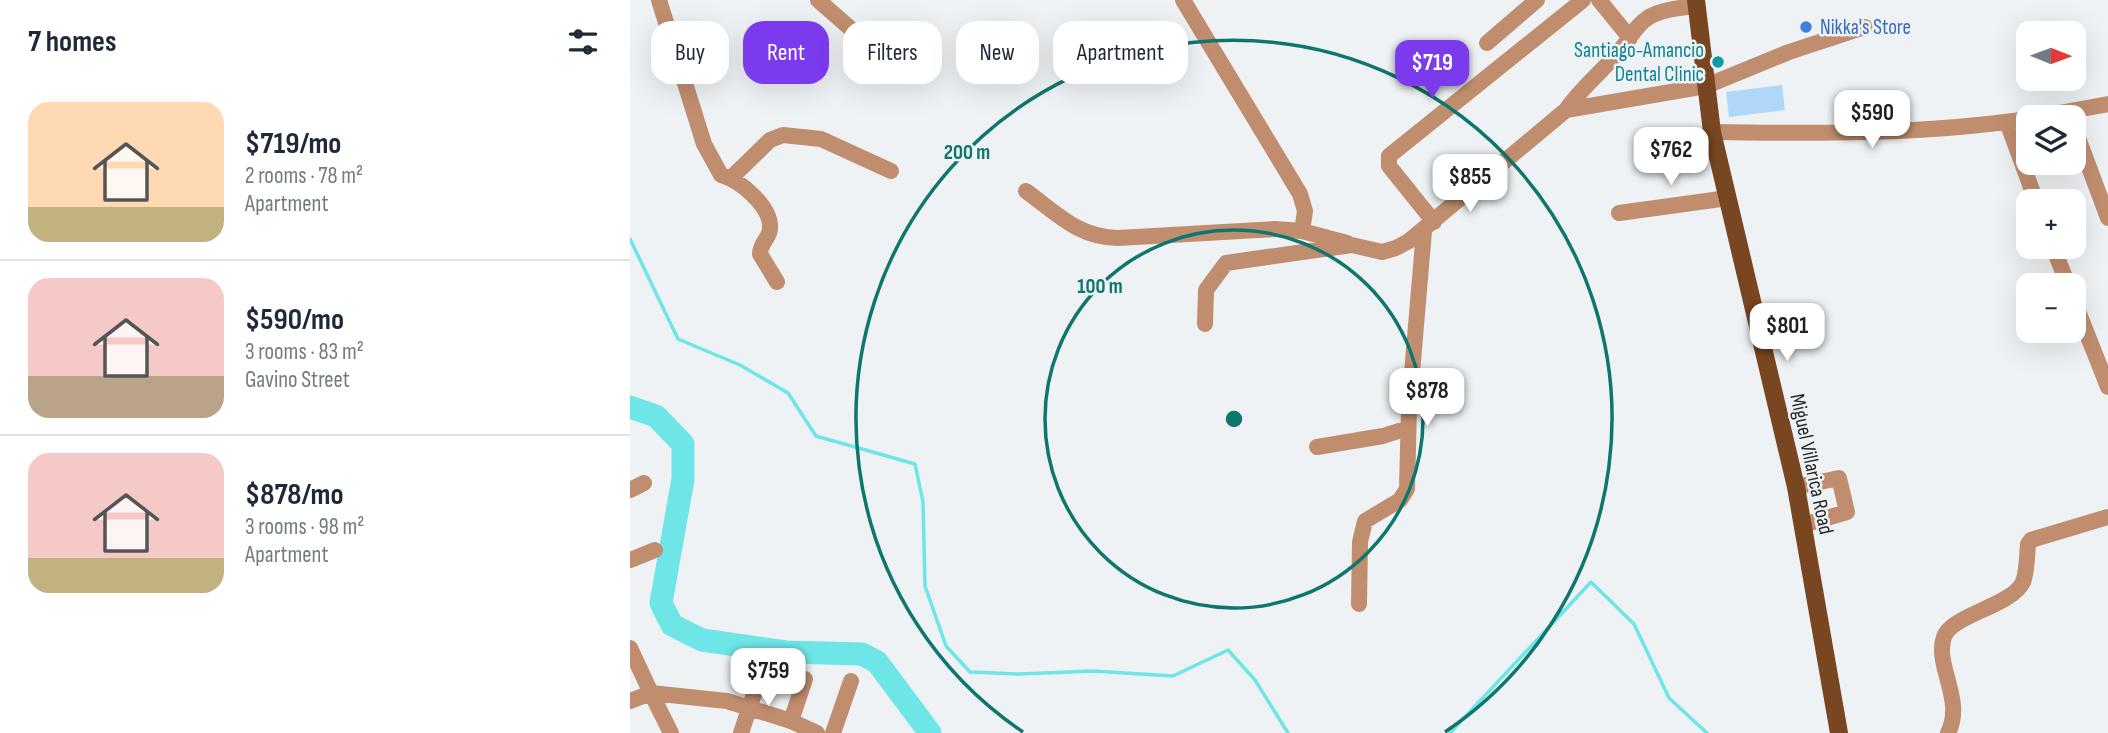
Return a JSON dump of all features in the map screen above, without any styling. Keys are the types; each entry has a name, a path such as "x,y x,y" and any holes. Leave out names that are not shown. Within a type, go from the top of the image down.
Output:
{"main road":[{"name":"Miguel Villarica Road","path":"1696,3 1712,132 1796,487 1839,733"}],"street":[{"path":"659,0 704,144 721,175 731,177 745,187 770,220 769,232 760,254 777,282"},
{"path":"818,0 843,23"},
{"path":"1182,0 1300,194 1305,211 1302,231"},
{"path":"1487,43 1537,0"},
{"path":"1359,604 1360,542 1365,521 1400,500 1407,489 1408,428 1429,227 1389,166 1389,156 1583,0"},
{"path":"1599,0 1630,38"},
{"path":"1026,191 1080,230 1097,237 1275,229 1302,231 1374,251 1389,251 1429,227 1566,110 1630,38 1639,24 1651,16 1696,3"},
{"path":"1566,110 1706,86 1789,52 1865,27"},
{"path":"2086,113 2108,104"},
{"path":"1712,132 1819,134 2016,120"},
{"path":"2007,122 2032,189"},
{"path":"731,177 770,140 783,135 821,139 891,171"},
{"path":"2086,160 2108,219"},
{"path":"1619,213 1727,198"},
{"path":"1206,324 1206,290 1226,263 1352,245"},
{"path":"2086,331 2108,387"},
{"path":"1317,447 1383,436 1408,428"},
{"path":"1796,487 1839,478 1847,512 1803,525"},
{"path":"1948,733 1955,714 1943,654 1944,636 1952,626 2015,592 2023,581 2028,544 2031,540 2108,517"},
{"path":"630,560 654,550"},
{"path":"630,648 671,733"},
{"path":"741,733 761,673"},
{"path":"791,721 806,679"},
{"path":"833,733 852,681"},
{"path":"630,701 651,693 727,701 749,706 817,733"}],"shaded area":[{"path":"1782,85 1785,110 1729,117 1726,92"}],"waterway":[{"path":"630,239 678,339 740,365 788,393 816,436 915,464 923,502 925,586 946,646 970,672 1019,674 1093,671 1173,676 1228,650 1255,680 1288,733"},
{"path":"630,407 656,416 683,444 683,479 661,603 672,625 702,640 786,652 862,654 877,662 930,733"},
{"path":"1450,733 1591,582 1634,624 1669,698 1707,733"}],"place":[{"name":"Nikka's Store","path":"1806,27"},
{"name":"Santiago-Amancio Dental Clinic","path":"1718,62"}]}
